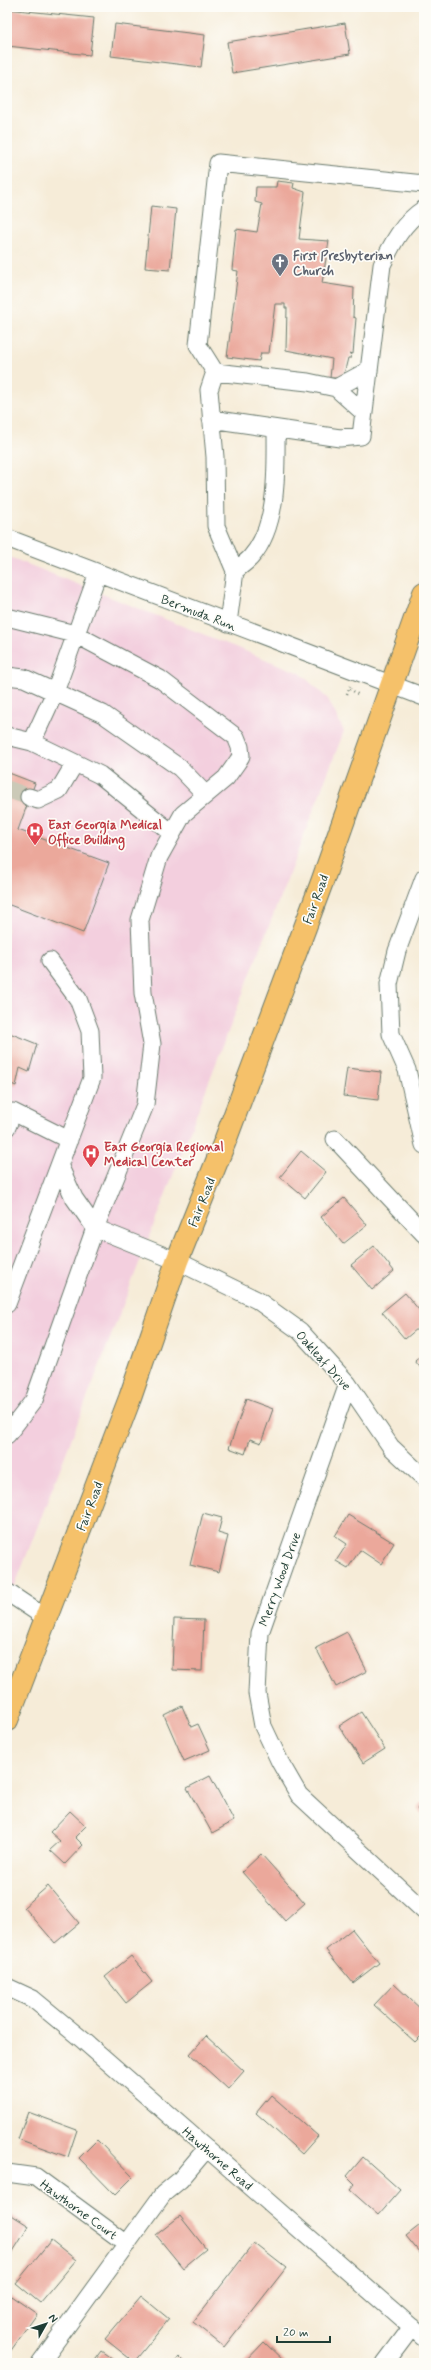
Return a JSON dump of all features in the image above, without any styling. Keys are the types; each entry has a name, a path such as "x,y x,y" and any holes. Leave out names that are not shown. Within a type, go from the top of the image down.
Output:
{"main road":[{"name":"Fair Road","path":"7,1720 12,1699 46,1618 130,1398 177,1261 226,1141 392,686 424,593"}],"street":[{"path":"215,372 198,345 218,162 424,184"},
{"path":"212,420 340,438 361,436 382,265 394,240 417,213 424,209"},
{"path":"336,388 369,370"},
{"path":"215,372 308,382 336,388 364,413"},
{"path":"215,372 209,390 212,420 216,526 235,571 228,623"},
{"path":"235,571 252,556 270,522 276,470 276,429"},
{"name":"Bermuda Run","path":"7,538 424,697"},
{"path":"32,742 55,692 98,573"},
{"path":"7,617 75,634 160,679 236,737 240,747 241,756 226,778 183,814 159,857 140,920 143,993 152,1044 146,1105 95,1228 34,1400 7,1435"},
{"path":"7,676 24,678 103,714 180,768 206,795"},
{"path":"7,736 32,742 100,775 172,833"},
{"path":"30,797 38,800 59,790 75,763"},
{"path":"424,878 398,951 389,984 391,1034 407,1070 424,1145"},
{"path":"7,1304 60,1167 92,1078 90,1031 78,999 50,961"},
{"path":"9,1116 69,1140"},
{"path":"335,1139 424,1234"},
{"path":"60,1167 74,1198 95,1228"},
{"name":"Oakleaf Drive","path":"95,1228 177,1261 257,1300 300,1331 348,1384 391,1447 424,1478"},
{"name":"Merry Wood Drive","path":"348,1384 260,1633 257,1693 263,1726 280,1762 299,1795 424,1911"},
{"path":"7,1592 46,1618"},
{"name":"Hawthorne Road","path":"7,1987 33,1999 418,2332"},
{"name":"Hawthorne Court","path":"40,2363 163,2194 180,2180 207,2148"},
{"name":"Hawthorne Court","path":"7,2173 36,2177 127,2244"},
{"path":"385,2363 418,2332"}],"path":[{"path":"350,688 359,695"}],"shaded area":[{"name":"East Georgia Regional Medical Center","path":"7,556 300,673 328,699 344,731 7,1606"}],"building":[{"path":"7,9 94,18 90,55 7,46"},
{"path":"345,23 350,54 232,73 227,42"},
{"path":"115,24 205,35 201,67 111,56"},
{"name":"First Presbyterian Church","path":"277,181 294,183 293,188 305,192 299,239 329,241 322,283 354,288 353,317 356,318 353,354 350,353 351,358 348,358 343,378 330,378 332,359 286,350 287,308 285,308 285,304 275,304 269,353 261,353 259,361 227,357 238,271 232,270 236,229 257,232 262,204 255,202 256,187 276,187"},
{"path":"151,206 176,209 170,270 145,268"},
{"name":"East Georgia Medical Office Building","path":"9,773 35,783 18,830 109,863 83,933 7,904 7,778"},
{"path":"7,1032 37,1044 29,1072 20,1068 16,1086 7,1082"},
{"path":"347,1068 381,1072 378,1100 343,1096"},
{"path":"301,1151 326,1172 305,1198 280,1177"},
{"path":"344,1198 367,1225 343,1244 321,1217"},
{"path":"374,1246 394,1271 372,1290 351,1265"},
{"path":"405,1293 424,1316 424,1323 405,1339 382,1312"},
{"path":"424,1353 424,1372 415,1361"},
{"path":"246,1399 273,1409 261,1443 250,1439 245,1454 229,1448"},
{"path":"203,1513 222,1518 218,1533 228,1536 219,1572 190,1565"},
{"path":"348,1515 394,1543 381,1564 360,1550 348,1568 336,1561 347,1544 335,1536"},
{"path":"174,1619 204,1620 202,1671 172,1670"},
{"path":"347,1632 367,1671 336,1687 316,1648"},
{"path":"182,1706 191,1727 198,1724 210,1750 184,1761 164,1715"},
{"path":"361,1712 385,1749 363,1763 339,1726"},
{"path":"210,1776 234,1821 212,1833 187,1788"},
{"path":"424,1802 424,1816 417,1809"},
{"path":"70,1811 86,1826 75,1837 83,1845 65,1864 50,1850 60,1841 50,1832"},
{"path":"261,1854 305,1903 285,1921 242,1872"},
{"path":"48,1886 79,1923 55,1943 24,1907"},
{"path":"352,1929 379,1963 353,1983 326,1950"},
{"path":"131,1956 152,1982 126,2003 105,1977"},
{"path":"394,1984 424,2012 424,2033 415,2042 374,2005"},
{"path":"206,2036 244,2071 228,2089 190,2054"},
{"path":"271,2095 318,2136 302,2154 256,2113"},
{"path":"28,2112 77,2130 68,2157 18,2139"},
{"path":"97,2140 133,2177 115,2195 79,2158"},
{"path":"363,2157 400,2190 378,2215 350,2190 355,2184 347,2176"},
{"path":"7,2212 29,2226 7,2261"},
{"path":"180,2216 206,2249 183,2268 156,2235"},
{"path":"424,2222 424,2258 406,2236"},
{"path":"51,2240 76,2260 40,2303 16,2283"},
{"path":"254,2243 286,2268 224,2347 193,2322"},
{"path":"11,2296 37,2314 7,2356 7,2302"},
{"path":"141,2296 169,2319 134,2362 105,2339"},
{"path":"264,2342 286,2363 244,2363"},
{"path":"102,2351 119,2363 93,2363"},
{"path":"178,2356 185,2363 172,2363"}],"tunnel":[{"path":"7,789 29,797"}],"place":[{"name":"First Presbyterian Church","path":"280,277"},
{"name":"East Georgia Medical Office Building","path":"35,846"},
{"name":"East Georgia Regional Medical Center","path":"91,1168"}]}
